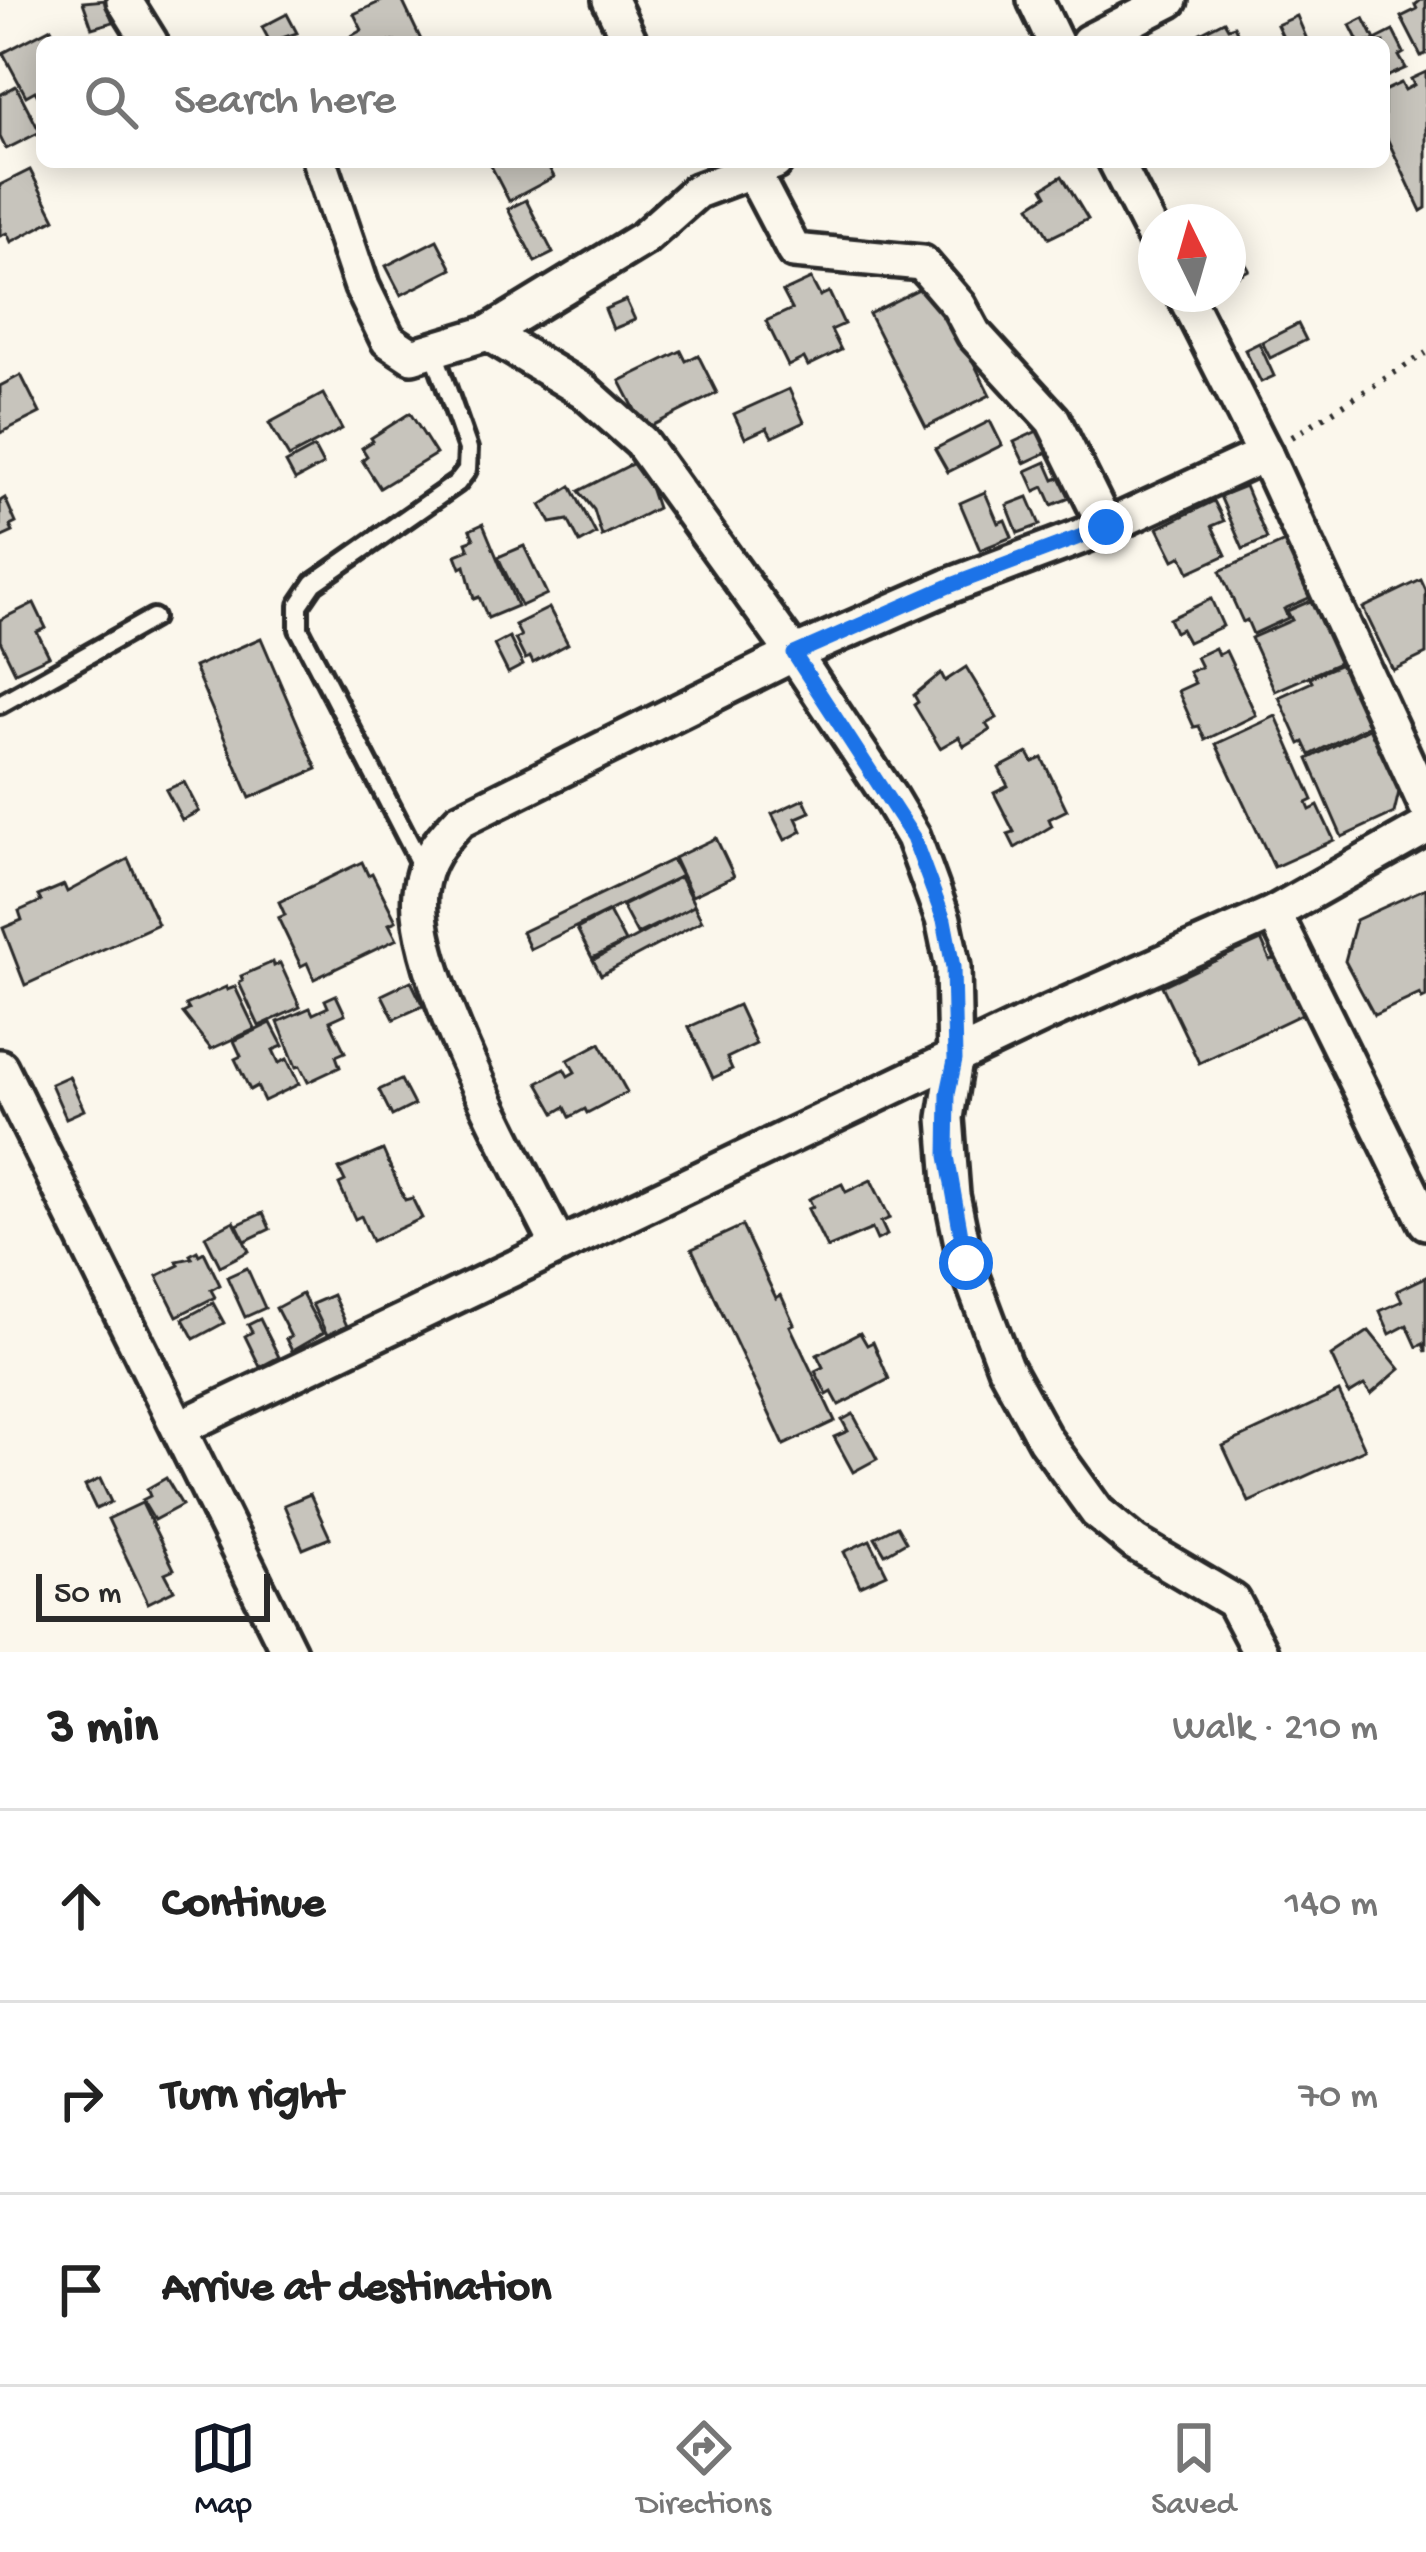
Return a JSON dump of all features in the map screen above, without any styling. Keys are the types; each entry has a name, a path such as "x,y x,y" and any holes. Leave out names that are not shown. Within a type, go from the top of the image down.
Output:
{"street":[{"path":"124,0 146,36"},
{"path":"610,0 626,36"},
{"path":"1036,0 1052,36"},
{"path":"1100,36 1170,0"},
{"path":"322,168 362,286 388,340 412,356 488,333 644,238 690,176 748,168"},
{"path":"764,168 794,251 922,262 959,306 974,334 1053,419 1106,527"},
{"path":"1119,168 1138,205"},
{"path":"1193,312 1265,454 1426,805"},
{"path":"488,333 584,392 641,442 794,654 913,837 944,920 953,967 955,1060 946,1118 952,1195 966,1263 1004,1367 1046,1440 1097,1512 1135,1543 1233,1601 1260,1652"},
{"path":"559,1245 478,1083 440,987 423,931 419,897 424,870 436,845 460,820 794,654 949,586 1106,527 1265,454"},
{"path":"179,1428 1044,1015 1274,914 1426,827"},
{"path":"1274,914 1426,1222"},
{"path":"0,1067 289,1652"}],"lane":[{"path":"424,870 299,629 299,605 314,583 457,483 467,470 468,449 434,352"},
{"path":"0,704 153,618"}],"path":[{"path":"1265,454 1426,353"}],"building":[{"path":"105,0 113,22 92,28 83,2"},
{"path":"384,0 402,0 419,36 351,36 362,30 354,14"},
{"path":"1426,0 1426,54 1421,56 1401,17 1417,9"},
{"path":"287,14 297,33 267,36 262,27"},
{"path":"1297,16 1305,36 1282,36 1277,25"},
{"path":"1364,18 1373,36 1356,36 1350,25"},
{"path":"1224,21 1239,36 1202,36"},
{"path":"51,28 55,36 36,36 36,93 26,96 3,53"},
{"path":"1393,31 1406,68 1390,75 1390,36 1383,36"},
{"path":"1426,72 1426,208 1421,211 1390,145 1390,88 1401,83 1405,90 1414,85 1411,79"},
{"path":"16,86 36,124 36,134 6,149 0,137 0,95"},
{"path":"492,168 549,168 554,177 509,201"},
{"path":"30,170 55,219 11,242 7,233 0,236 0,185"},
{"path":"1062,176 1088,219 1049,238 1030,206 1047,195 1043,188"},
{"path":"526,200 553,253 535,262 508,209"},
{"path":"437,240 452,269 401,295 386,266"},
{"path":"811,279 820,296 829,292 844,324 831,330 841,350 808,366 804,358 788,366 766,321 792,309 783,292"},
{"path":"933,282 990,395 926,427 869,314"},
{"path":"626,300 635,320 613,329 605,309"},
{"path":"1298,324 1306,340 1270,358 1262,342"},
{"path":"1259,343 1274,376 1261,382 1245,350"},
{"path":"681,351 686,361 698,355 717,393 645,429 620,381"},
{"path":"21,375 40,413 0,433 0,386"},
{"path":"789,389 804,422 772,437 767,428 745,438 734,414"},
{"path":"323,394 342,429 289,457 269,423"},
{"path":"410,413 436,454 380,488 362,460 367,456 362,448"},
{"path":"990,421 1002,445 948,472 935,449"},
{"path":"1044,428 1054,449 1024,463 1014,442"},
{"path":"314,448 323,465 295,480 286,463"},
{"path":"1046,462 1054,480 1061,477 1070,498 1052,505 1044,487 1035,491 1026,471"},
{"path":"634,463 649,484 657,508 602,536 594,510 579,491"},
{"path":"571,486 596,534 580,543 568,520 551,523 541,505"},
{"path":"1245,486 1267,539 1243,549 1220,496"},
{"path":"985,492 998,523 1005,520 1012,537 980,550 960,503"},
{"path":"1028,497 1040,525 1018,533 1007,505"},
{"path":"5,498 16,523 10,526 13,532 0,538 0,501"},
{"path":"1214,501 1224,521 1212,526 1226,555 1189,572 1182,556 1174,560 1158,528"},
{"path":"483,524 517,606 488,618 479,597 474,599 465,566 461,568 456,555 469,550 466,542 474,539 470,530"},
{"path":"1296,537 1320,593 1284,609 1288,618 1253,634 1220,571"},
{"path":"524,546 547,594 521,606 498,557"},
{"path":"1421,580 1426,591 1426,654 1393,670 1363,608"},
{"path":"1322,596 1350,658 1275,691 1251,638 1292,620 1287,611"},
{"path":"1211,599 1223,626 1188,642 1181,629 1175,632 1169,619"},
{"path":"34,603 46,628 37,632 49,656 15,672 0,641 0,620"},
{"path":"549,608 568,644 533,663 530,657 525,659 515,639 521,636 515,625"},
{"path":"509,637 523,665 508,673 494,645"},
{"path":"261,638 317,769 250,798 194,667"},
{"path":"1215,648 1218,655 1226,651 1256,715 1205,740 1178,691 1195,683 1189,672 1201,667 1196,657"},
{"path":"1353,659 1379,720 1310,755 1304,742 1300,744 1279,697 1312,682 1310,677"},
{"path":"966,667 997,718 986,724 990,730 964,746 959,737 940,748 914,705 918,702 914,695 941,673 945,681"},
{"path":"1276,716 1313,800 1307,803 1310,810 1318,806 1334,840 1274,867 1216,744"},
{"path":"1377,724 1402,779 1394,813 1342,837 1308,759"},
{"path":"1028,753 1033,762 1042,758 1067,810 1049,819 1052,826 1015,848 1008,834 1014,832 994,793 1008,786 999,768"},
{"path":"184,782 199,811 182,820 166,790"},
{"path":"804,799 810,812 796,818 802,831 785,840 772,814"},
{"path":"716,838 734,876 692,896 674,858"},
{"path":"128,859 158,924 25,985 3,928 22,920 19,911 41,901 38,896 64,885 67,892"},
{"path":"672,860 681,876 530,949 522,932"},
{"path":"362,862 396,921 389,924 397,939 314,979 307,963 301,966 278,918 285,915 279,902"},
{"path":"680,877 695,906 637,934 622,906"},
{"path":"1426,888 1426,997 1420,994 1374,1015 1345,961 1356,920"},
{"path":"694,906 702,921 601,975 593,960"},
{"path":"609,912 625,942 592,958 577,929"},
{"path":"1261,939 1284,976 1293,972 1306,1012 1199,1063 1162,986"},
{"path":"273,962 274,966 280,963 300,1007 259,1026 239,983 241,976"},
{"path":"411,981 423,1006 394,1019 382,995"},
{"path":"235,987 255,1029 211,1049 183,1013 189,1010 186,1005"},
{"path":"336,995 345,1014 330,1021 345,1052 336,1056 340,1067 308,1082 300,1066 296,1067 278,1022 310,1008 313,1014 328,1007 325,1000"},
{"path":"738,1005 756,1044 727,1058 732,1069 713,1078 689,1027"},
{"path":"271,1023 283,1046 273,1050 279,1063 287,1059 299,1084 264,1101 257,1086 250,1090 235,1059 241,1056 234,1041"},
{"path":"600,1043 627,1092 587,1113 585,1109 570,1117 565,1107 555,1113 538,1083 564,1069 568,1076 575,1072 568,1060"},
{"path":"69,1076 84,1110 66,1118 51,1084"},
{"path":"401,1080 414,1105 392,1116 379,1090"},
{"path":"383,1150 405,1200 412,1198 422,1218 372,1241 361,1216 355,1219 339,1184 345,1181 339,1169"},
{"path":"871,1180 890,1218 881,1222 887,1235 877,1240 872,1229 827,1248 808,1209 813,1207 809,1199 842,1184 846,1192"},
{"path":"263,1213 270,1229 245,1241 237,1225"},
{"path":"234,1221 249,1251 220,1266 205,1236"},
{"path":"742,1226 776,1298 781,1295 794,1324 790,1326 835,1421 784,1445 692,1249"},
{"path":"197,1251 199,1255 204,1252 220,1285 211,1290 215,1297 177,1316 157,1276"},
{"path":"247,1268 265,1308 245,1317 227,1277"},
{"path":"1426,1277 1426,1352 1423,1344 1417,1347 1407,1325 1390,1334 1380,1311 1402,1301 1397,1291"},
{"path":"302,1294 323,1333 292,1351 286,1339 291,1337 276,1308"},
{"path":"333,1295 347,1326 327,1335 312,1304"},
{"path":"213,1303 224,1323 194,1339 183,1319"},
{"path":"260,1319 279,1357 260,1367 245,1336 252,1332 248,1325"},
{"path":"1369,1331 1400,1369 1371,1394 1364,1385 1349,1394 1331,1356"},
{"path":"860,1333 867,1345 873,1342 889,1379 839,1405 832,1392 827,1395 815,1371 823,1367 817,1355"},
{"path":"1339,1392 1365,1449 1249,1502 1223,1446"},
{"path":"853,1414 877,1459 853,1472 834,1437 848,1431 842,1420"},
{"path":"166,1478 182,1505 154,1520 142,1500 150,1496 147,1489"},
{"path":"100,1479 111,1502 96,1509 85,1486"},
{"path":"310,1494 330,1538 303,1549 284,1505"},
{"path":"142,1503 174,1569 165,1573 174,1590 148,1603 108,1519"},
{"path":"897,1526 906,1542 885,1554 875,1537"},
{"path":"870,1540 887,1574 860,1586 844,1552"}],"route":[{"path":"966,1263 947,1156 948,1093 955,1060 953,967 944,920 913,837 794,654 949,586 1106,527"}]}
